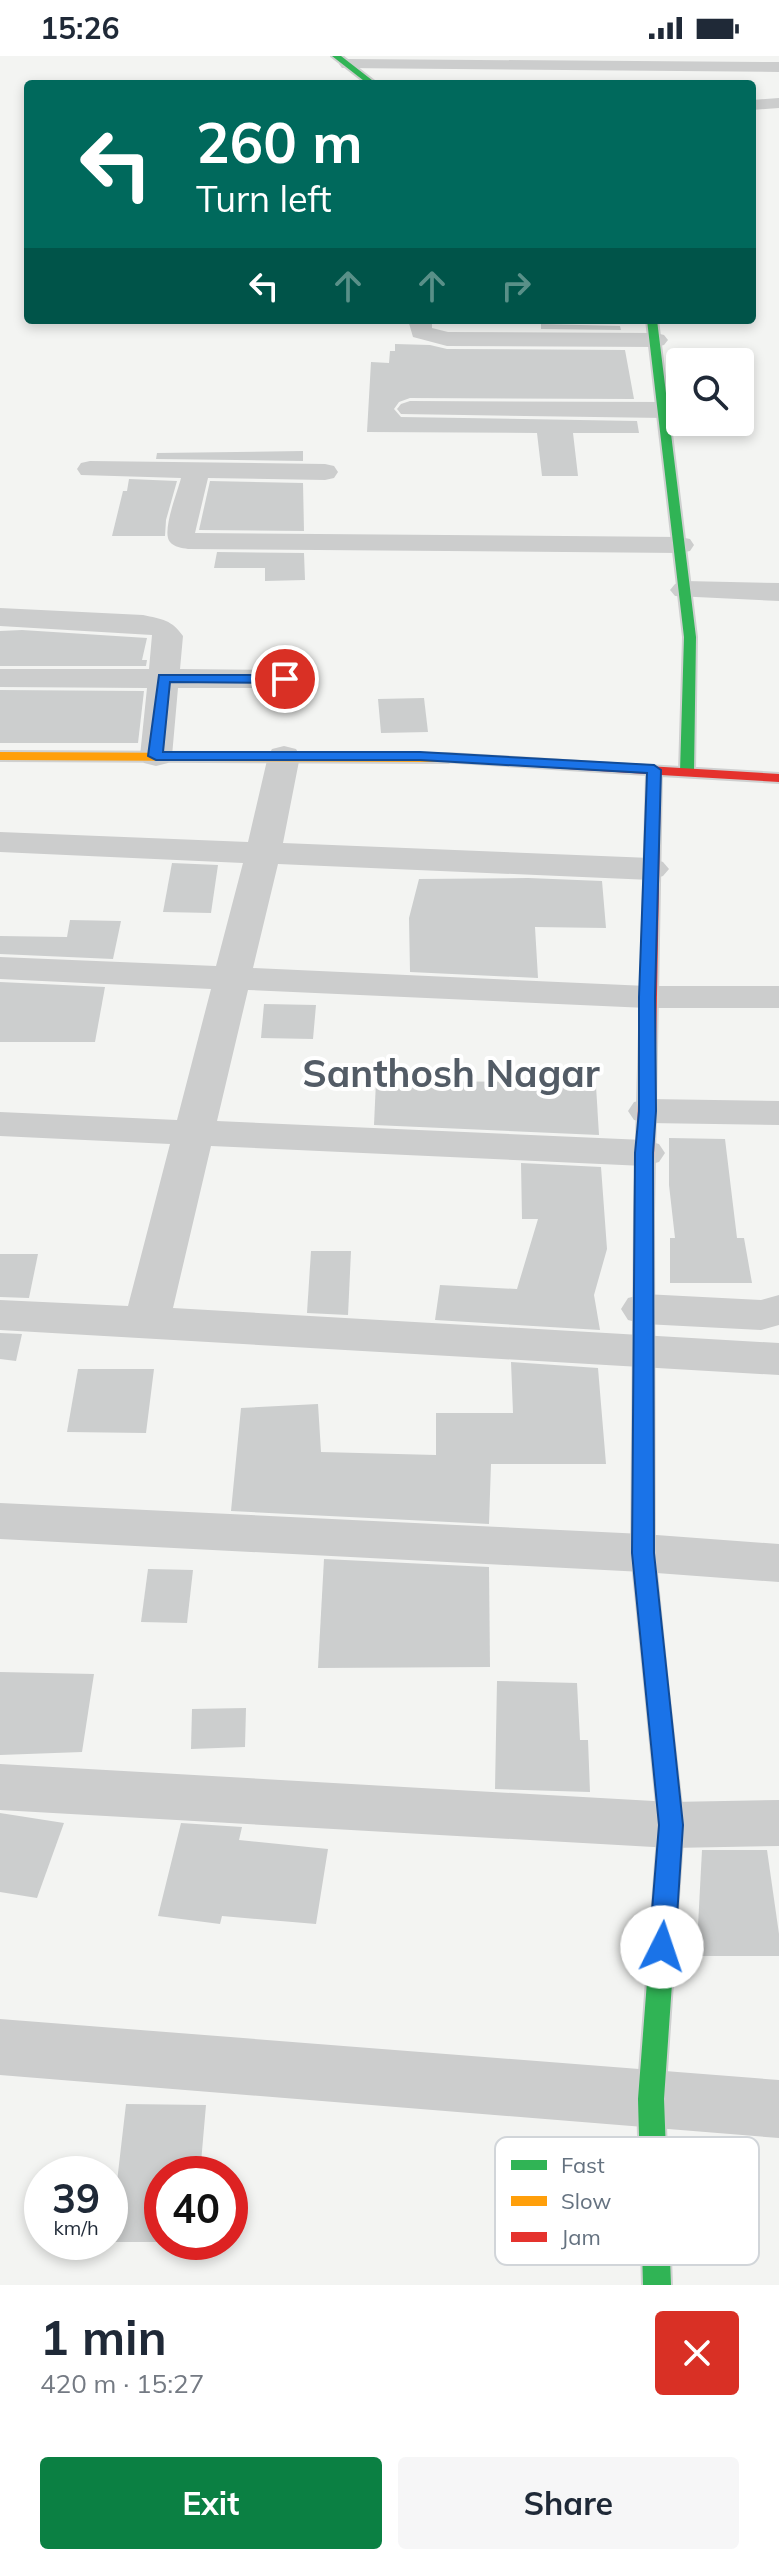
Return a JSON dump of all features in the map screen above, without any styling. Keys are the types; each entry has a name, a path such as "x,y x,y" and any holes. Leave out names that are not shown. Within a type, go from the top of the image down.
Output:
{"street":[{"path":"342,60 550,65 585,60 779,67"},
{"path":"342,60 368,80"},
{"path":"548,80 550,65"},
{"path":"756,105 779,103"},
{"path":"420,324 421,332 447,339 654,330 690,637 687,772"},
{"path":"410,409 664,410"},
{"path":"90,469 325,472"},
{"path":"197,470 181,526 181,538 188,541 680,545"},
{"path":"685,590 779,592"},
{"path":"0,617 143,624 162,628 168,636 156,756"},
{"path":"0,678 285,679"},
{"path":"0,756 420,756 779,778"},
{"path":"147,1322 263,854 284,756"},
{"path":"652,2137 651,2099 671,1825 643,1553 644,1153 648,1111 647,997 654,770"},
{"path":"0,842 651,869"},
{"path":"0,968 647,997 779,997"},
{"path":"648,1111 779,1113"},
{"path":"0,1124 644,1153"},
{"path":"0,1315 147,1322 644,1330 779,1310"},
{"path":"644,1330 779,1359"},
{"path":"0,1521 643,1553 779,1563"},
{"path":"0,1787 671,1825 779,1823"},
{"path":"0,2047 779,2109"},
{"path":"656,2265 657,2285"}],"building":[{"path":"541,324 620,326 621,330 541,329"},
{"path":"395,344 447,349 625,350 634,399 410,398 399,402 394,409 401,417 637,421 639,433 573,433 578,476 542,476 537,433 367,432 371,362 389,363 390,351 395,351"},
{"path":"303,451 303,461 156,459 157,453"},
{"path":"129,479 177,481 166,520 165,536 112,536"},
{"path":"210,481 303,483 304,531 199,530"},
{"path":"217,552 304,553 305,580 265,581 265,568 214,568"},
{"path":"0,631 147,638 142,660 147,660 146,666 0,666"},
{"path":"0,690 144,691 138,743 0,743"},
{"path":"424,698 428,732 381,733 378,699"},
{"path":"172,863 218,865 211,913 163,912"},
{"path":"419,879 602,881 606,928 535,927 538,978 410,972 409,918"},
{"path":"70,920 121,921 113,959 0,954 0,936 67,937"},
{"path":"0,982 105,987 95,1042 0,1042"},
{"path":"264,1004 316,1005 313,1039 261,1038"},
{"path":"376,1081 543,1082 596,1086 599,1135 374,1125"},
{"path":"669,1138 725,1139 737,1238 744,1238 752,1283 670,1283 670,1238 675,1238 669,1185"},
{"path":"521,1163 601,1167 607,1249 594,1295 600,1330 435,1320 440,1285 517,1289 538,1219 522,1219"},
{"path":"311,1251 351,1251 348,1315 307,1313"},
{"path":"0,1254 38,1254 29,1298 0,1297"},
{"path":"0,1333 22,1334 16,1361 0,1359"},
{"path":"511,1362 598,1368 606,1464 491,1464 489,1524 231,1511 241,1408 318,1404 321,1452 436,1455 436,1413 513,1413"},
{"path":"78,1369 154,1369 146,1433 67,1432"},
{"path":"324,1559 489,1567 490,1667 318,1668"},
{"path":"148,1569 193,1570 187,1623 141,1622"},
{"path":"0,1672 94,1674 82,1752 0,1755"},
{"path":"497,1681 577,1683 580,1740 588,1740 590,1792 495,1789"},
{"path":"246,1708 245,1747 191,1749 192,1709"},
{"path":"0,1813 64,1823 37,1898 0,1892"},
{"path":"181,1823 242,1827 239,1840 328,1849 316,1924 222,1916 220,1924 158,1916"},
{"path":"702,1850 767,1850 779,1934 779,1956 702,1956 698,1926"},
{"path":"126,2104 206,2105 202,2156 144,2156 144,2242 128,2242 128,2156 120,2156"}],"traffic: fast":[{"path":"336,56 368,80"},
{"path":"652,324 690,637 687,772"},
{"path":"652,2137 651,2099 671,1825 656,1682"},
{"path":"656,2265 657,2285"}],"traffic: slow":[{"path":"0,756 448,758"},
{"path":"644,1214 643,1553 656,1682"}],"traffic: jam":[{"path":"448,758 779,778"},
{"path":"644,1214 654,770"}],"district":[{"name":"Santhosh Nagar","path":"451,1073"}],"route":[{"path":"285,679 164,678 156,756 420,756 654,770 647,997 648,1111 644,1153 643,1553 671,1825 662,1947"}]}
